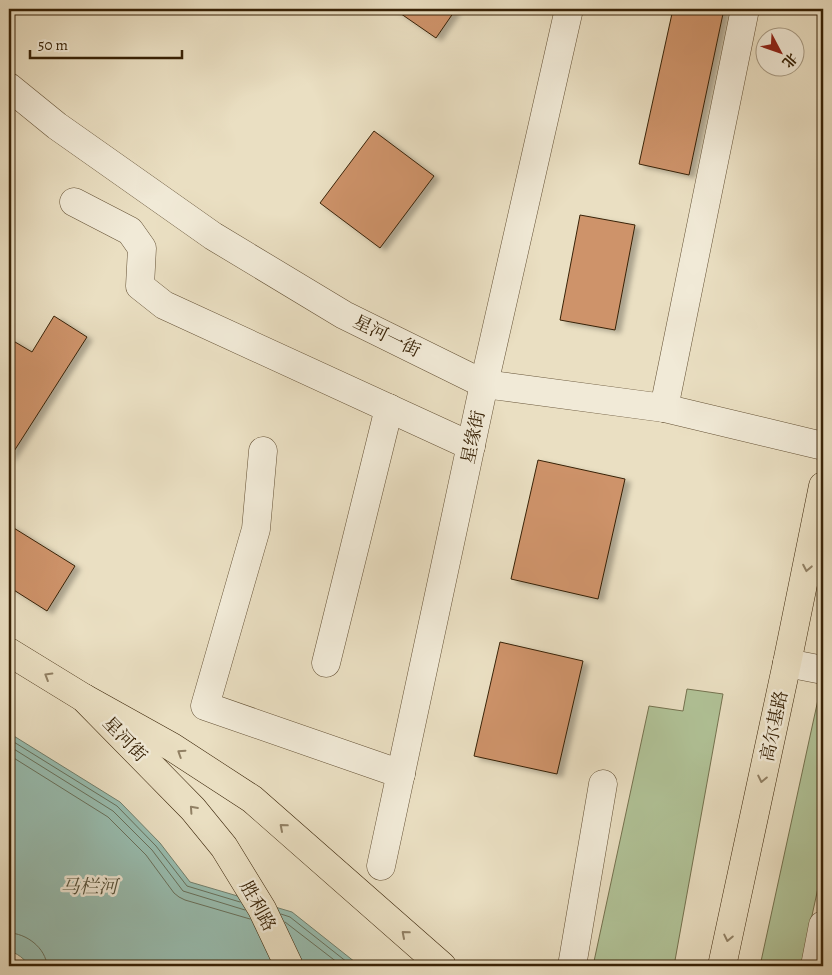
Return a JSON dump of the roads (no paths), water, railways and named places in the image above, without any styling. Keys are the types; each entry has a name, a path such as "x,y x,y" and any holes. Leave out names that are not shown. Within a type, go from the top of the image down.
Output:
{"main road":[{"name":"高尔基路","path":"722,966 823,486"},
{"name":"星河街","path":"9,652 84,698 193,809 224,847"},
{"path":"84,698 172,747 252,799 442,966"},
{"name":"胜利路","path":"224,847 262,909 289,966"}],"street":[{"name":"星缘街","path":"381,866 484,384 569,9"},
{"path":"664,408 745,9"},
{"name":"星河一街","path":"9,87 57,126 213,236 344,316 484,384 664,408 823,446"},
{"path":"74,202 130,231 142,248 140,286 164,305 471,446"},
{"path":"326,662 389,408"},
{"path":"263,451 256,529 205,706 401,774"},
{"path":"787,663 823,670"},
{"path":"572,966 603,784"},
{"path":"815,966 823,925"}],"water":[{"name":"马栏河","path":"9,733 120,802 160,843 190,882 292,912 360,966 29,966 15,953 9,951"}]}
